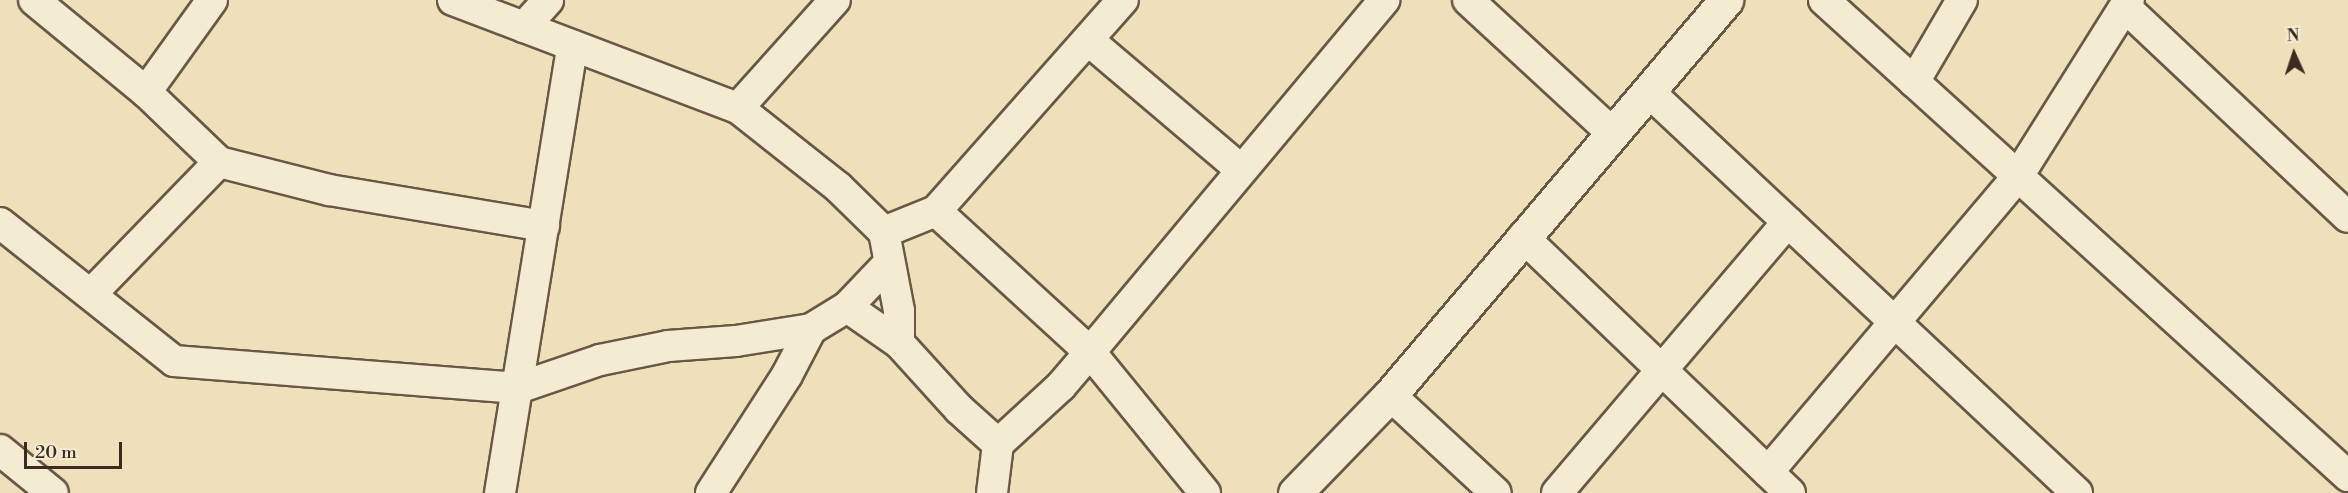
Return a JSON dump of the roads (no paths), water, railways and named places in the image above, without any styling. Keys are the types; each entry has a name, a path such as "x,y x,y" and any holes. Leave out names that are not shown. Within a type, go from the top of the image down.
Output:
{"street":[{"path":"34,0 146,92 219,162 329,190 544,226"},
{"path":"146,92 212,0"},
{"path":"453,0 738,108 838,187 884,232 888,264 899,311 899,343"},
{"path":"524,27 548,0"},
{"path":"738,108 835,0"},
{"path":"884,232 936,211 1123,0"},
{"path":"992,493 998,444 1061,386 1240,169 1384,0"},
{"path":"1468,0 1612,133"},
{"path":"1295,493 1390,395 1726,0"},
{"path":"1824,0 2348,476"},
{"path":"1914,82 1962,0"},
{"path":"1768,472 2018,176 2127,3 2348,217"},
{"path":"1088,40 1240,169"},
{"path":"500,493 572,46"},
{"path":"1648,91 2077,493"},
{"path":"91,294 219,162"},
{"path":"936,211 1090,352 1205,493"},
{"path":"1557,493 1788,222"},
{"path":"0,223 174,361 518,388 600,360 668,346 736,341 811,329 847,307 888,264"},
{"path":"1523,237 1790,493"},
{"path":"847,307 899,343 959,409 998,444"},
{"path":"711,493 787,375 811,329"},
{"path":"1390,395 1496,493"},
{"path":"0,450 53,493"}]}
